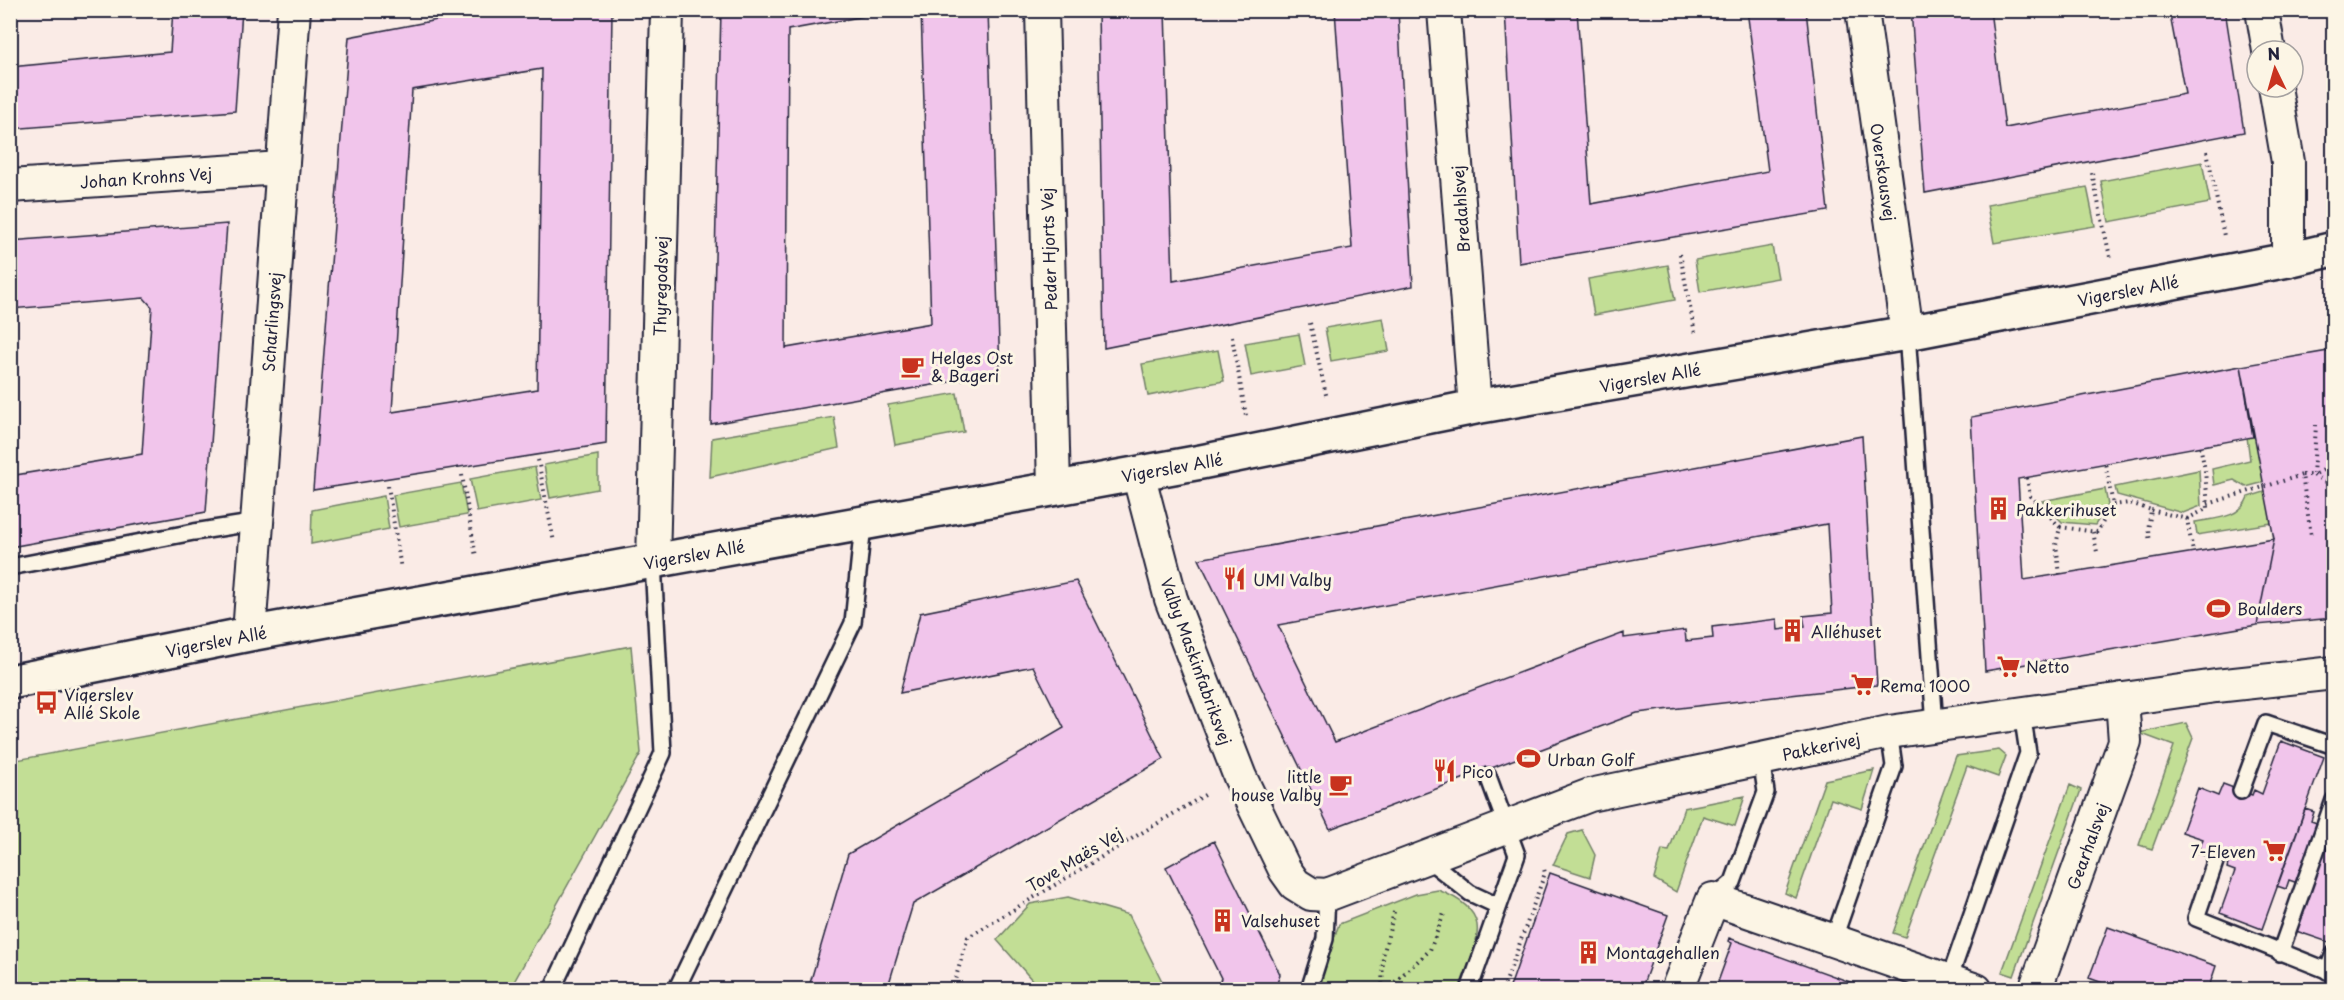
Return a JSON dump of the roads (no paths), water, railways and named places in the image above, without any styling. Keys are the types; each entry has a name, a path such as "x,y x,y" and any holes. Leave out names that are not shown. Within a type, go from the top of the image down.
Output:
{"street":[{"name":"Thyregodsvej","path":"653,562 667,10"},
{"name":"Peder Hjorts Vej","path":"1042,10 1054,488"},
{"name":"Bredahlsvej","path":"1444,10 1475,408"},
{"name":"Overskousvej","path":"1862,10 1907,333"},
{"path":"2262,10 2267,39"},
{"name":"Scharlingsvej","path":"249,634 281,168 302,12"},
{"path":"2277,99 2288,162 2288,260"},
{"name":"Johan Krohns Vej","path":"10,186 281,168"},
{"name":"Vigerslev Allé","path":"10,682 249,634 863,524 1475,408 1907,333 2288,260 2334,249"},
{"name":"Valby Maskinfabriksvej","path":"1138,473 1171,599 1240,777 1295,884 1311,894 1327,895"},
{"name":"Pakkerivej","path":"1327,895 1590,795 1889,732 2122,699 2334,673"},
{"name":"Gearhalsvej","path":"2035,990 2125,741 2122,699"},
{"path":"1677,990 1713,899 1962,985"}],"lane":[{"path":"1907,333 1935,726"},
{"path":"10,567 258,522"},
{"path":"676,990 853,622 863,524"},
{"path":"552,990 663,753 653,562"},
{"path":"1962,985 2028,753 2022,713"},
{"path":"2241,791 2266,723 2334,746"},
{"path":"1833,940 1894,766 1889,732"},
{"path":"1713,899 1733,882 1766,792 1761,759"},
{"path":"1469,990 1517,855 1488,776"},
{"path":"2280,953 2334,800"},
{"path":"1426,858 1470,893 1498,906"},
{"path":"2216,859 2196,918 2330,972 2334,954"},
{"path":"1309,990 1325,939 1327,895"}],"place":[{"name":"Helges Ost & Bageri","path":"913,366"},
{"name":"Pakkerihuset","path":"1998,509"},
{"name":"UMI Valby","path":"1235,579"},
{"name":"Boulders","path":"2219,608"},
{"name":"Alléhuset","path":"1793,631"},
{"name":"Netto","path":"2008,666"},
{"name":"Rema 1000","path":"1862,685"},
{"name":"Vigerslev Allé Skole","path":"46,703"},
{"name":"Urban Golf","path":"1529,759"},
{"name":"Pico","path":"1444,771"},
{"name":"little house Valby","path":"1340,785"},
{"name":"7-Eleven","path":"2274,851"},
{"name":"Valsehuset","path":"1223,920"},
{"name":"Montagehallen","path":"1588,952"}]}
